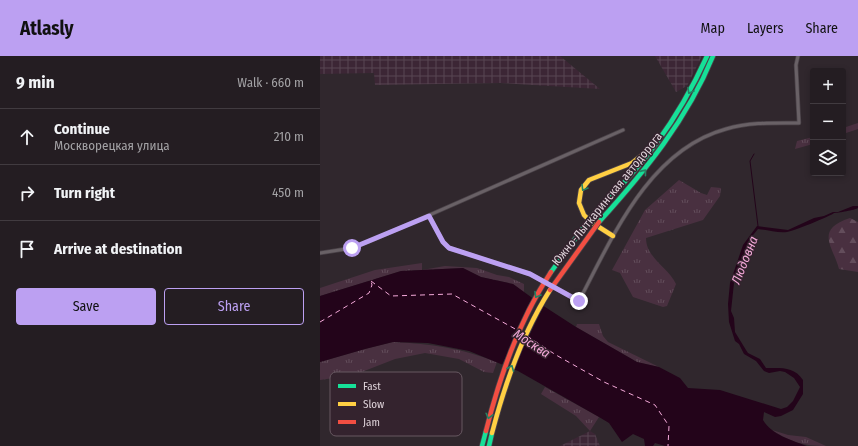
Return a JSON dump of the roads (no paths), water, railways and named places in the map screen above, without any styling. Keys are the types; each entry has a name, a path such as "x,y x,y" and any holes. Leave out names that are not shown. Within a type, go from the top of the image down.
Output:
{"main road":[{"name":"Южно-Лыткаринская автодорога","path":"482,446 495,395 506,365 536,297 591,217 638,169 661,138 693,88 707,56"},
{"name":"Южно-Лыткаринская автодорога","path":"490,446 500,397 511,366 542,302 576,250 599,222 644,173 673,133 700,89 713,56"},
{"path":"613,236 591,222 584,215 579,203 581,190 589,180 632,164 661,138"}],"street":[{"path":"429,216 443,242 449,248 530,274 579,301 613,236 647,184 682,151 701,139 726,129 749,124 799,123 796,65 798,56"},
{"path":"320,253 352,248 488,191 624,130"}],"water":[{"name":"Москва","path":"853,206 858,206 858,208 834,213 803,227 787,232 758,229 749,240 738,278 734,283 731,311 734,318 735,332 748,353 760,359 766,368 791,370 799,375 803,380 803,394 793,410 781,416 775,417 764,412 763,420 771,430 788,439 807,446 665,446 655,443 653,446 645,446 644,439 633,434 622,442 609,423 518,371 469,351 428,343 393,342 320,362 320,296 401,271 463,268 481,277 513,284 576,327 637,362 659,367 680,378 688,388 720,390 781,409 787,407 793,401 800,387 794,378 785,372 780,371 769,373 764,371 756,361 744,354 739,344 735,341 729,322 728,304 730,283 743,245 757,226 788,230 814,218 833,212 838,212"}],"waterway":[{"path":"754,154 750,161 758,226"}],"water label":[{"name":"Людовна","path":"744,260"}]}
